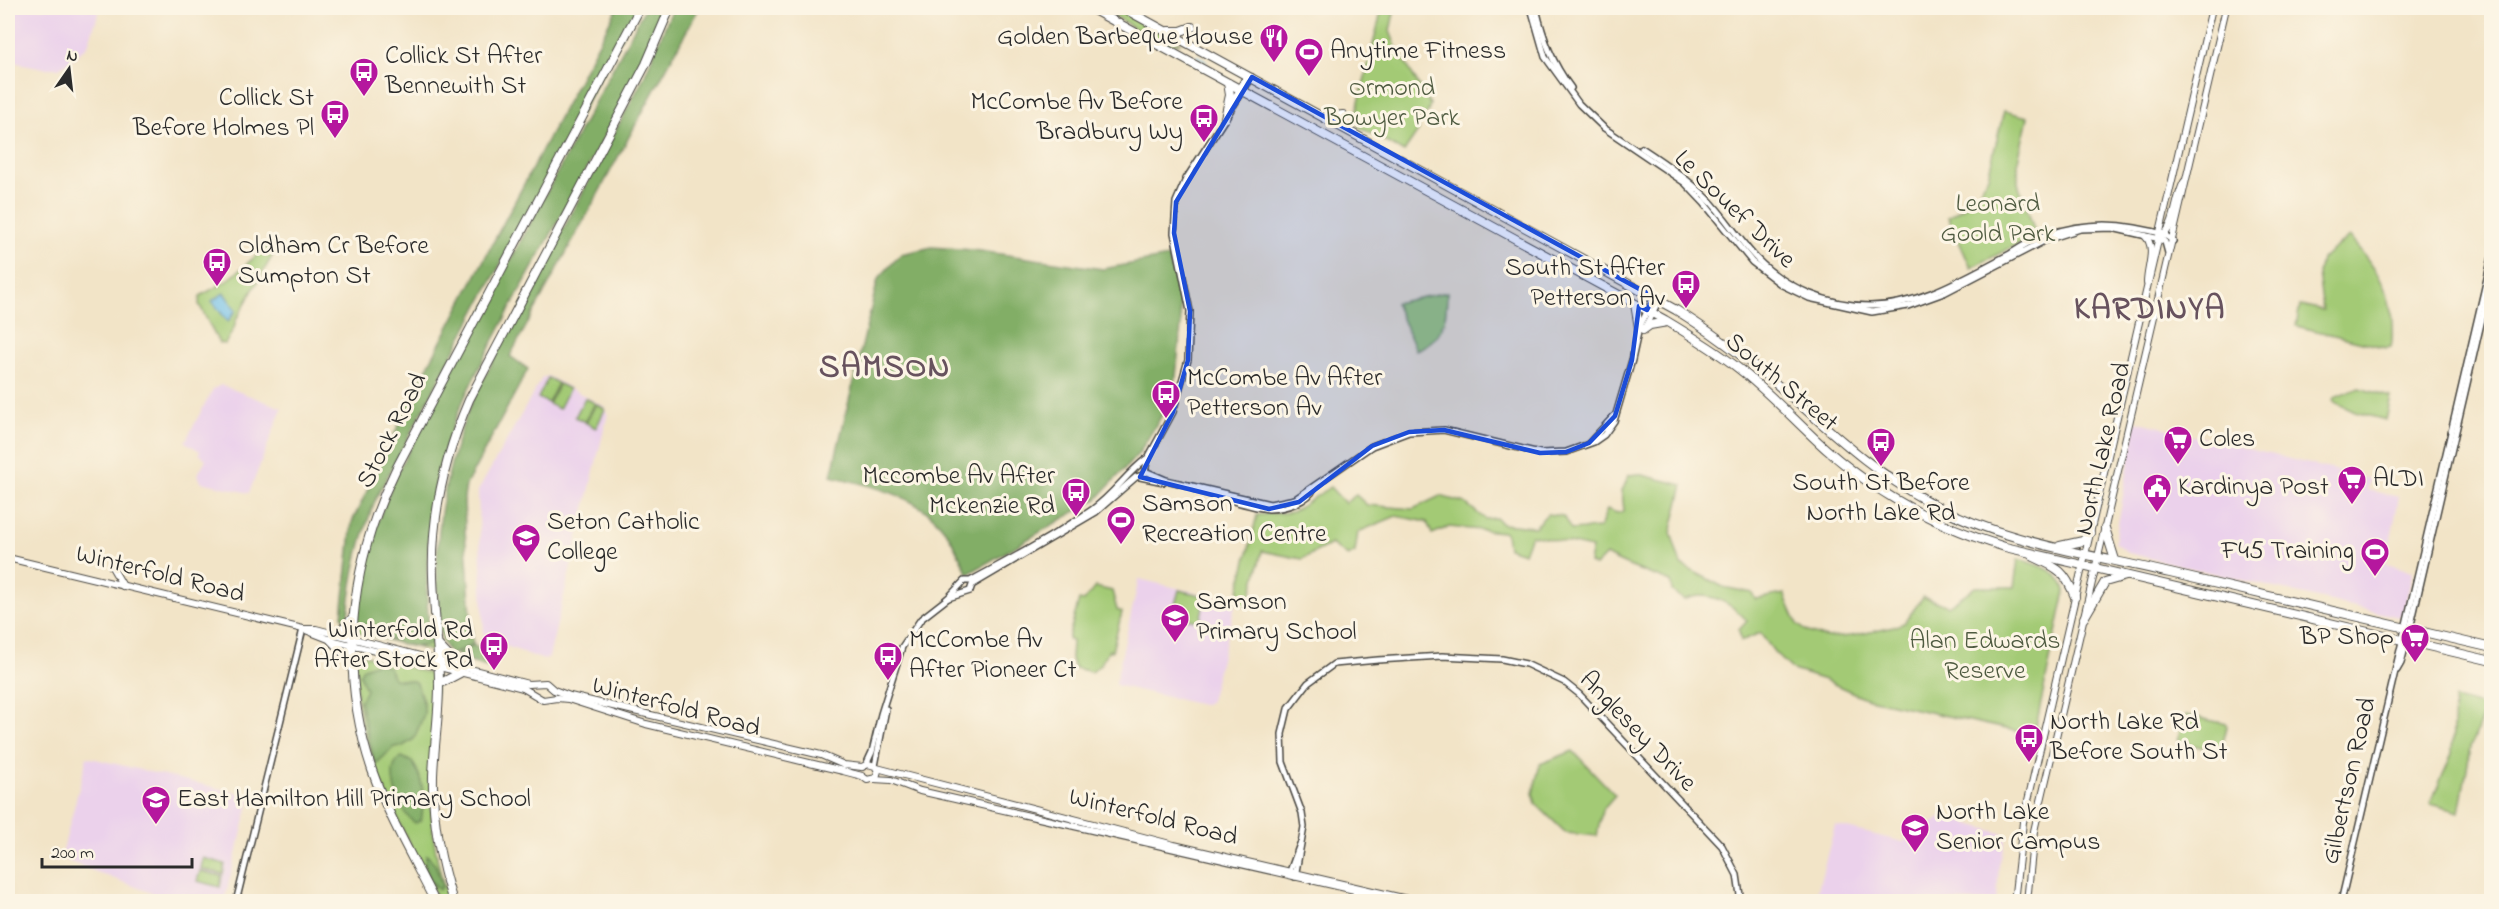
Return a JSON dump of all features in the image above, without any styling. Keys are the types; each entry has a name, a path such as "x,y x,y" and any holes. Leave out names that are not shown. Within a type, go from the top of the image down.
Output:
{"highway":[{"name":"Stock Road","path":"435,902 396,826 373,771 359,719 352,662 357,580 366,542 388,484 640,8"},
{"name":"Stock Road","path":"453,902 439,848 434,808 439,684 433,577 434,526 442,477 455,435 479,378 646,64 670,8"},
{"name":"South Street","path":"1090,8 1669,322 1738,368 1826,449 1878,488 1925,516 1953,529 2022,551 2492,661"},
{"name":"South Street","path":"1123,8 1657,299 1704,327 1773,381 1854,453 1904,488 1979,525 2055,547 2492,648"},
{"path":"1164,30 1181,31 1192,27"},
{"path":"1225,118 1230,95 1228,83"},
{"path":"1325,117 1343,115"},
{"path":"1635,304 1641,329 1669,322"},
{"path":"2105,528 2115,560"},
{"path":"2055,547 2083,541 2090,533"},
{"path":"2022,551 2067,576 2075,597"},
{"path":"2084,618 2105,582 2127,576"},
{"path":"352,662 332,637 353,617"},
{"path":"438,645 458,669 439,684"}],"main road":[{"name":"North Lake Road","path":"2014,902 2016,868 2023,822 2162,235 2212,8"},
{"name":"North Lake Road","path":"2027,902 2034,831 2226,8"},
{"path":"2162,235 2169,231 2180,191 2188,176"},
{"path":"2145,236 2152,248 2147,272 2148,293"},
{"name":"Winterfold Road","path":"8,558 303,629 316,629 332,637 523,688 537,696"},
{"path":"112,567 123,586"},
{"name":"Winterfold Road","path":"458,669 539,685"},
{"path":"546,683 554,690 550,699 543,700 537,696 536,689 539,685 546,683"},
{"name":"Winterfold Road","path":"554,690 821,755 844,765 864,766"},
{"name":"Winterfold Road","path":"550,699 568,699 646,724 862,776"},
{"path":"864,766 876,767 878,773 874,779 867,780 862,776 864,766"},
{"name":"Winterfold Road","path":"876,767 1293,874"},
{"name":"Winterfold Road","path":"874,779 891,780 920,791 1420,902"},
{"name":"Winterfold Road","path":"1359,889 1403,902"}],"street":[{"name":"Le Souef Drive","path":"1532,8 1545,57 1579,104 1604,128 1685,183 1752,262 1782,285 1809,298 1872,312 1908,306 1944,293 2046,240 2080,229 2112,228 2145,236 2162,235"},
{"name":"Le Souef Drive","path":"1536,8 1550,55 1581,102 1607,126 1688,180 1708,199 1756,258 1784,280 1811,295 1848,305 1864,306 1908,301 1942,288 2044,235 2079,226 2113,224 2162,235"},
{"path":"876,767 886,705 897,659 908,636 928,612 962,588 964,581 971,583 1096,512 1136,475 1145,470 1148,458 1173,412 1188,360 1190,311 1174,233 1176,202 1186,178 1249,76"},
{"path":"2162,235 2173,241"},
{"path":"2162,235 2169,258"},
{"name":"Gilbertson Road","path":"2341,902 2404,641 2492,257"},
{"name":"Gilbertson Road","path":"2407,628 2492,276"},
{"path":"1138,465 1166,480 1270,504 1286,503 1314,488 1371,446 1409,432 1451,431 1548,454 1566,452 1589,442 1615,416 1637,337 1657,299"},
{"path":"1136,475 1134,468 1148,458"},
{"path":"1136,475 1269,508 1287,507 1299,502 1314,488"},
{"path":"962,588 971,590 971,583"},
{"path":"236,902 303,629"},
{"name":"Anglesey Drive","path":"1293,874 1304,827 1302,813 1283,762 1282,744 1288,710 1308,683 1334,664 1442,656 1502,659 1540,670 1579,694 1722,846 1737,875 1741,902"},
{"path":"864,766 872,752 881,714 886,705"},
{"path":"1354,902 1359,889"},
{"path":"1359,889 1361,902"}],"highlighted area":[{"path":"1252,77 1654,297 1647,310 1639,306 1632,360 1615,416 1589,443 1566,452 1540,453 1444,430 1409,432 1372,446 1299,502 1269,509 1140,477 1173,412 1188,360 1190,311 1174,233 1176,202"}],"shaded area":[{"path":"8,8 100,8 88,45 59,68 44,68 8,61"},
{"name":"Seton Catholic College","path":"548,376 605,407 608,413 549,657 544,660 484,638 478,491 542,378"},
{"path":"221,385 282,408 249,493 201,482 198,474 206,459 199,454 200,451 185,442 213,389"},
{"path":"2136,421 2370,479 2367,490 2399,497 2386,564 2413,571 2403,614 2398,617 2128,553 2115,542"},
{"name":"Samson Primary School","path":"1139,579 1236,602 1210,701 1203,705 1115,685"},
{"name":"East Hamilton Hill Primary School","path":"87,757 251,796 224,901 173,901 65,860 62,854"},
{"name":"North Lake Senior Campus","path":"1943,816 2007,835 1999,865 1997,901 1815,901 1835,825 1903,842"}],"green space":[{"path":"617,8 637,8 376,498 362,541 348,615 344,621 342,616 352,522 420,381"},
{"path":"645,8 666,8 612,121 466,393 451,430 437,480 428,542 428,608 434,641 420,646 403,644 393,641 374,626 356,625 364,566 381,512 396,475"},
{"path":"673,8 699,8 510,356 528,369 466,485 465,530 473,644 451,655 444,643 440,628 437,572 440,521 455,448 473,399 643,79"},
{"path":"1102,8 1117,8 1180,43 1150,37"},
{"name":"Ormond Bowyer Park","path":"1382,8 1395,8 1390,31 1396,47 1430,104 1428,112 1417,124 1419,130 1404,152 1359,127 1355,118"},
{"name":"Leonard Goold Park","path":"2004,111 2028,117 2018,160 2018,183 2036,235 1971,268 1948,217 1977,198 1988,176"},
{"path":"2349,237 2379,276 2384,287 2391,310 2391,347 2387,348 2296,326 2300,305 2323,310 2318,274 2321,259"},
{"path":"273,245 276,249 236,320 234,328 225,344 219,343 199,304 200,296 227,281 264,249"},
{"path":"932,247 973,250 1103,269 1168,257 1179,291 1181,326 1176,376 1161,417 1139,453 1097,499 968,574 949,536 926,511 912,502 880,489 831,476 878,279 901,254"},
{"path":"1447,292 1445,319 1442,327 1433,340 1416,350 1395,303"},
{"path":"548,378 558,383 548,403 538,398"},
{"path":"559,384 569,389 559,409 549,404"},
{"path":"2359,388 2391,397 2386,420 2355,412 2333,401 2334,397"},
{"path":"585,398 595,403 585,422 575,417"},
{"path":"596,404 605,409 596,428 586,423"},
{"name":"Alan Edwards Reserve","path":"1638,474 1683,485 1671,533 1681,565 1723,587 1752,593 1755,599 1784,594 1797,624 1808,632 1827,638 1851,636 1904,623 1923,597 1948,606 1975,587 2014,587 2018,559 2047,569 2059,578 2065,591 2034,735 1865,698 1825,680 1793,670 1775,653 1760,633 1741,641 1739,630 1747,621 1727,604 1701,596 1684,600 1672,591 1671,582 1606,555 1595,566 1589,563 1592,548 1531,535 1524,553 1508,548 1506,534 1503,532 1449,527 1432,534 1427,522 1396,516 1358,532 1355,552 1348,556 1331,544 1302,559 1262,551 1248,608 1236,602 1257,515 1293,512 1330,487 1345,503 1356,495 1367,505 1413,509 1440,496 1465,503 1485,519 1496,518 1502,524 1535,527 1547,514 1563,516 1571,530 1600,528 1607,509 1617,513 1624,511 1622,491 1629,475"},
{"path":"1095,587 1112,591 1117,610 1122,612 1112,651 1109,650 1100,665 1092,672 1075,668 1071,659 1072,641 1068,639 1079,600 1084,601"},
{"path":"1179,590 1205,596 1200,622 1172,615"},
{"path":"368,624 386,633 392,640 419,647 434,641 435,652 362,634 356,630 356,625"},
{"path":"474,645 478,649 499,656 494,664 487,667 467,661 456,654"},
{"path":"356,653 436,675 432,815 434,843 449,901 439,901 381,782 369,749 361,716 356,684"},
{"path":"378,662 389,667 394,679 417,683 424,705 424,714 414,739 403,746 394,747 377,763 374,761 360,701 366,690 360,675 362,669"},
{"path":"2454,699 2486,707 2471,747 2459,812 2430,804 2452,754"},
{"path":"2186,715 2226,724 2221,752 2181,742 2178,738"},
{"path":"1573,751 1615,795 1602,810 1597,836 1566,833 1536,804 1533,793 1540,764"},
{"path":"402,757 412,762 421,782 422,813 421,820 416,823 405,812 395,792 393,770 396,762"},
{"path":"427,855 436,866 442,886 439,890 427,874 425,859"},
{"path":"203,858 225,864 223,874 201,869"},
{"path":"200,871 222,876 220,887 197,881"}],"water":[{"path":"224,293 236,310 228,322 212,301"}],"waterway":[{"path":"1197,56 1207,62"}],"place":[{"name":"Golden Barbeque House","path":"1274,64"},
{"name":"Anytime Fitness","path":"1309,78"},
{"name":"Collick St After Bennewith St","path":"364,98"},
{"name":"Collick St Before Holmes Pl","path":"335,140"},
{"name":"McCombe Av Before Bradbury Wy","path":"1204,144"},
{"name":"Oldham Cr Before Sumpton St","path":"217,288"},
{"name":"South St After Petterson Av","path":"1686,310"},
{"name":"McCombe Av After Petterson Av","path":"1166,420"},
{"name":"Coles","path":"2178,466"},
{"name":"South St Before North Lake Rd","path":"1881,468"},
{"name":"ALDI","path":"2352,506"},
{"name":"Kardinya Post","path":"2157,514"},
{"name":"Mccombe Av After Mckenzie Rd","path":"1076,518"},
{"name":"Samson Recreation Centre","path":"1121,546"},
{"name":"Seton Catholic College","path":"526,564"},
{"name":"F45 Training","path":"2375,578"},
{"name":"Samson Primary School","path":"1175,644"},
{"name":"BP Shop","path":"2415,664"},
{"name":"Winterfold Rd After Stock Rd","path":"494,672"},
{"name":"McCombe Av After Pioneer Ct","path":"888,682"},
{"name":"North Lake Rd Before South St","path":"2029,764"},
{"name":"East Hamilton Hill Primary School","path":"156,826"},
{"name":"North Lake Senior Campus","path":"1915,854"}],"district":[{"name":"KARDINYA","path":"2150,310"},
{"name":"SAMSON","path":"885,368"}]}
